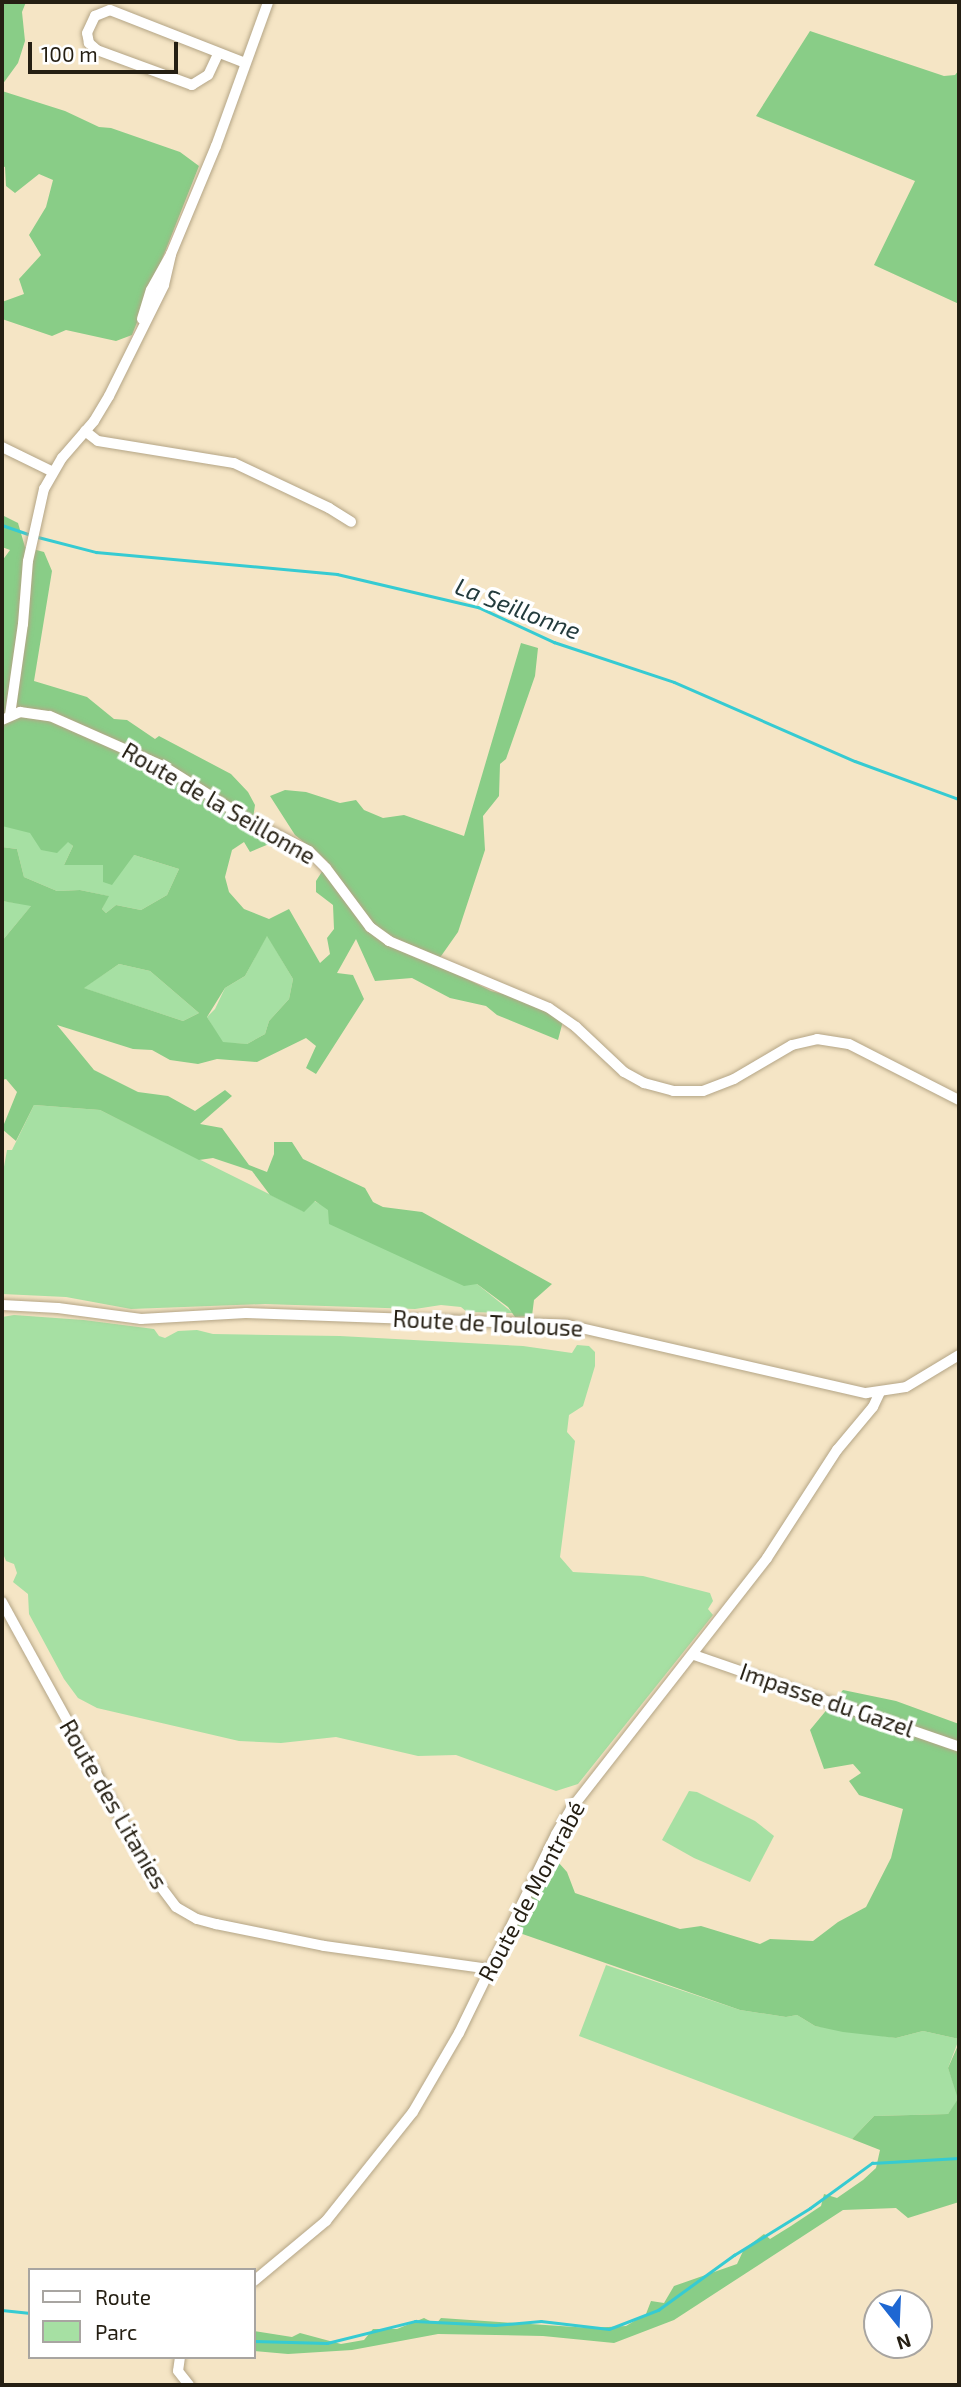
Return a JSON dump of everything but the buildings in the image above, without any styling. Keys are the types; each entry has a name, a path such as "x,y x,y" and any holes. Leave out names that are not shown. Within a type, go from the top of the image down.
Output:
{"street":[{"path":"6,718 40,502 53,472 109,396 138,333 151,290 172,254 216,146 268,2"},
{"path":"218,54 208,75 192,85 97,50 89,43 88,33 95,16 110,10 245,63"},
{"path":"85,431 98,441 234,463 329,508 351,522"},
{"path":"2,447 53,472"},
{"name":"Route de la Seillonne","path":"6,718 20,712 42,714 113,742 163,766 252,822 292,840 319,860 378,934 549,1008 576,1027 624,1072 644,1083 673,1091 703,1091 727,1082 792,1045 817,1039 849,1044 959,1100"},
{"name":"Route de Toulouse","path":"2,1305 58,1308 141,1319 246,1313 568,1325 851,1391 880,1392 906,1387 959,1355"},
{"name":"Route de Montrabé","path":"256,2278 326,2221 379,2156 437,2075 556,1834 571,1809 592,1779 694,1655 767,1558 837,1450 873,1407 880,1392"},
{"name":"Route des Litanies","path":"2,1602 152,1875 176,1907 197,1919 324,1946 489,1969"},
{"name":"Impasse du Gazel","path":"694,1655 959,1746"},
{"path":"180,2359 178,2371 189,2385"}],"green space":[{"path":"2,2 26,2 22,12 25,41 18,63 2,85"},
{"path":"810,31 944,76 955,75 959,70 959,304 874,265 915,181 756,116"},
{"path":"2,91 65,111 99,127 111,128 180,152 199,166 132,335 116,341 66,330 52,336 2,319 2,302 24,294 19,279 41,255 29,235 46,207 53,180 39,174 15,193 6,186 5,167 2,166"},
{"path":"2,515 18,523 25,547 44,552 52,571 34,681 87,697 114,719 127,720 155,739 159,736 231,774 248,792 255,805 252,825 271,835 269,844 250,852 244,842 232,850 225,877 229,892 244,909 269,919 289,909 320,963 330,954 327,938 334,929 333,905 316,892 316,881 328,862 295,835 270,796 285,790 306,792 340,803 356,800 364,810 383,818 404,815 464,836 521,643 538,648 535,676 506,759 500,764 499,796 483,816 485,850 458,932 439,959 459,975 491,991 532,1001 563,1021 558,1040 497,1015 486,1006 450,998 412,978 375,981 356,939 337,973 353,975 364,999 316,1074 306,1068 316,1046 306,1038 257,1062 217,1059 198,1064 170,1060 152,1050 133,1049 57,1025 94,1070 138,1092 168,1096 195,1111 225,1090 232,1096 200,1124 222,1128 249,1165 267,1172 274,1154 274,1142 292,1142 303,1159 365,1188 373,1202 383,1207 422,1212 552,1284 534,1300 532,1316 515,1317 508,1307 477,1284 464,1286 329,1224 328,1210 315,1201 304,1212 270,1195 252,1171 213,1158 199,1160 100,1110 34,1105 16,1141 2,1129 17,1092 6,1079 2,1080 2,941 31,906 2,901 2,847 17,849 24,877 57,891 80,890 109,896 102,909 106,913 116,905 141,910 167,895 179,869 134,855 112,885 103,882 103,865 64,865 73,846 68,842 57,853 41,850 30,833 2,826 2,561 10,550 2,547","holes":["267,936 293,979 289,999 269,1021 265,1034 247,1044 223,1042 207,1017 225,988 245,976","119,964 150,971 199,1013 183,1021 84,988"]},
{"path":"2,824 68,841 73,846 64,865 134,855 179,869 167,895 141,910 116,905 106,913 102,909 108,896 80,890 57,891 24,877 17,849 2,847"},
{"path":"2,901 32,905 2,941"},
{"path":"267,935 293,979 289,999 269,1021 265,1034 247,1044 222,1043 207,1017 215,1009 225,988 245,976"},
{"path":"119,964 150,971 199,1013 183,1021 83,988"},
{"path":"34,1105 100,1110 303,1211 314,1201 477,1284 513,1313 467,1312 461,1307 441,1305 415,1309 265,1304 131,1309 66,1297 2,1294 2,1178 7,1150 12,1150"},
{"path":"14,1315 154,1329 159,1336 165,1338 178,1331 197,1330 213,1334 340,1336 523,1346 572,1353 577,1345 589,1346 595,1352 595,1366 583,1406 569,1415 567,1432 575,1441 560,1557 573,1572 643,1576 710,1593 713,1601 708,1609 713,1615 578,1784 556,1791 456,1755 418,1756 336,1737 281,1743 239,1741 97,1708 78,1698 64,1679 29,1614 28,1594 13,1582 17,1573 14,1564 6,1561 2,1551 2,1317"},
{"path":"843,1690 896,1701 959,1724 959,2039 923,2031 896,2038 843,2032 815,2026 797,2015 786,2017 740,2010 511,1930 550,1853 567,1872 575,1893 680,1929 701,1926 760,1944 770,1939 813,1941 838,1922 866,1907 891,1858 903,1809 859,1795 849,1781 861,1773 853,1764 824,1769 810,1730"},
{"path":"689,1791 697,1792 755,1821 774,1836 750,1882 694,1858 662,1840"},
{"path":"606,1965 740,2010 786,2017 797,2015 815,2026 896,2038 923,2031 959,2039 948,2068 959,2099 948,2114 874,2116 852,2139 579,2036"},
{"path":"959,2043 959,2202 908,2218 896,2208 843,2210 674,2320 614,2343 543,2336 438,2334 352,2350 288,2354 256,2351 256,2331 292,2337 300,2333 341,2344 364,2340 373,2329 397,2329 424,2318 436,2324 441,2318 590,2328 626,2326 646,2314 651,2301 664,2303 674,2286 737,2264 744,2249 764,2234 770,2239 821,2206 824,2194 837,2198 863,2180 876,2168 880,2150 852,2139 874,2116 948,2114 958,2099 948,2068"}],"waterway":[{"name":"La Seillonne","path":"2,525 31,535"},
{"name":"La Seillonne","path":"38,537 96,552 337,574 478,607 554,642 674,682 855,761 959,799"},
{"path":"256,2341 327,2343 415,2321 495,2325 541,2321 609,2329 658,2310 734,2255 810,2208 872,2163 959,2158"},
{"path":"2,2310 28,2313"}]}
